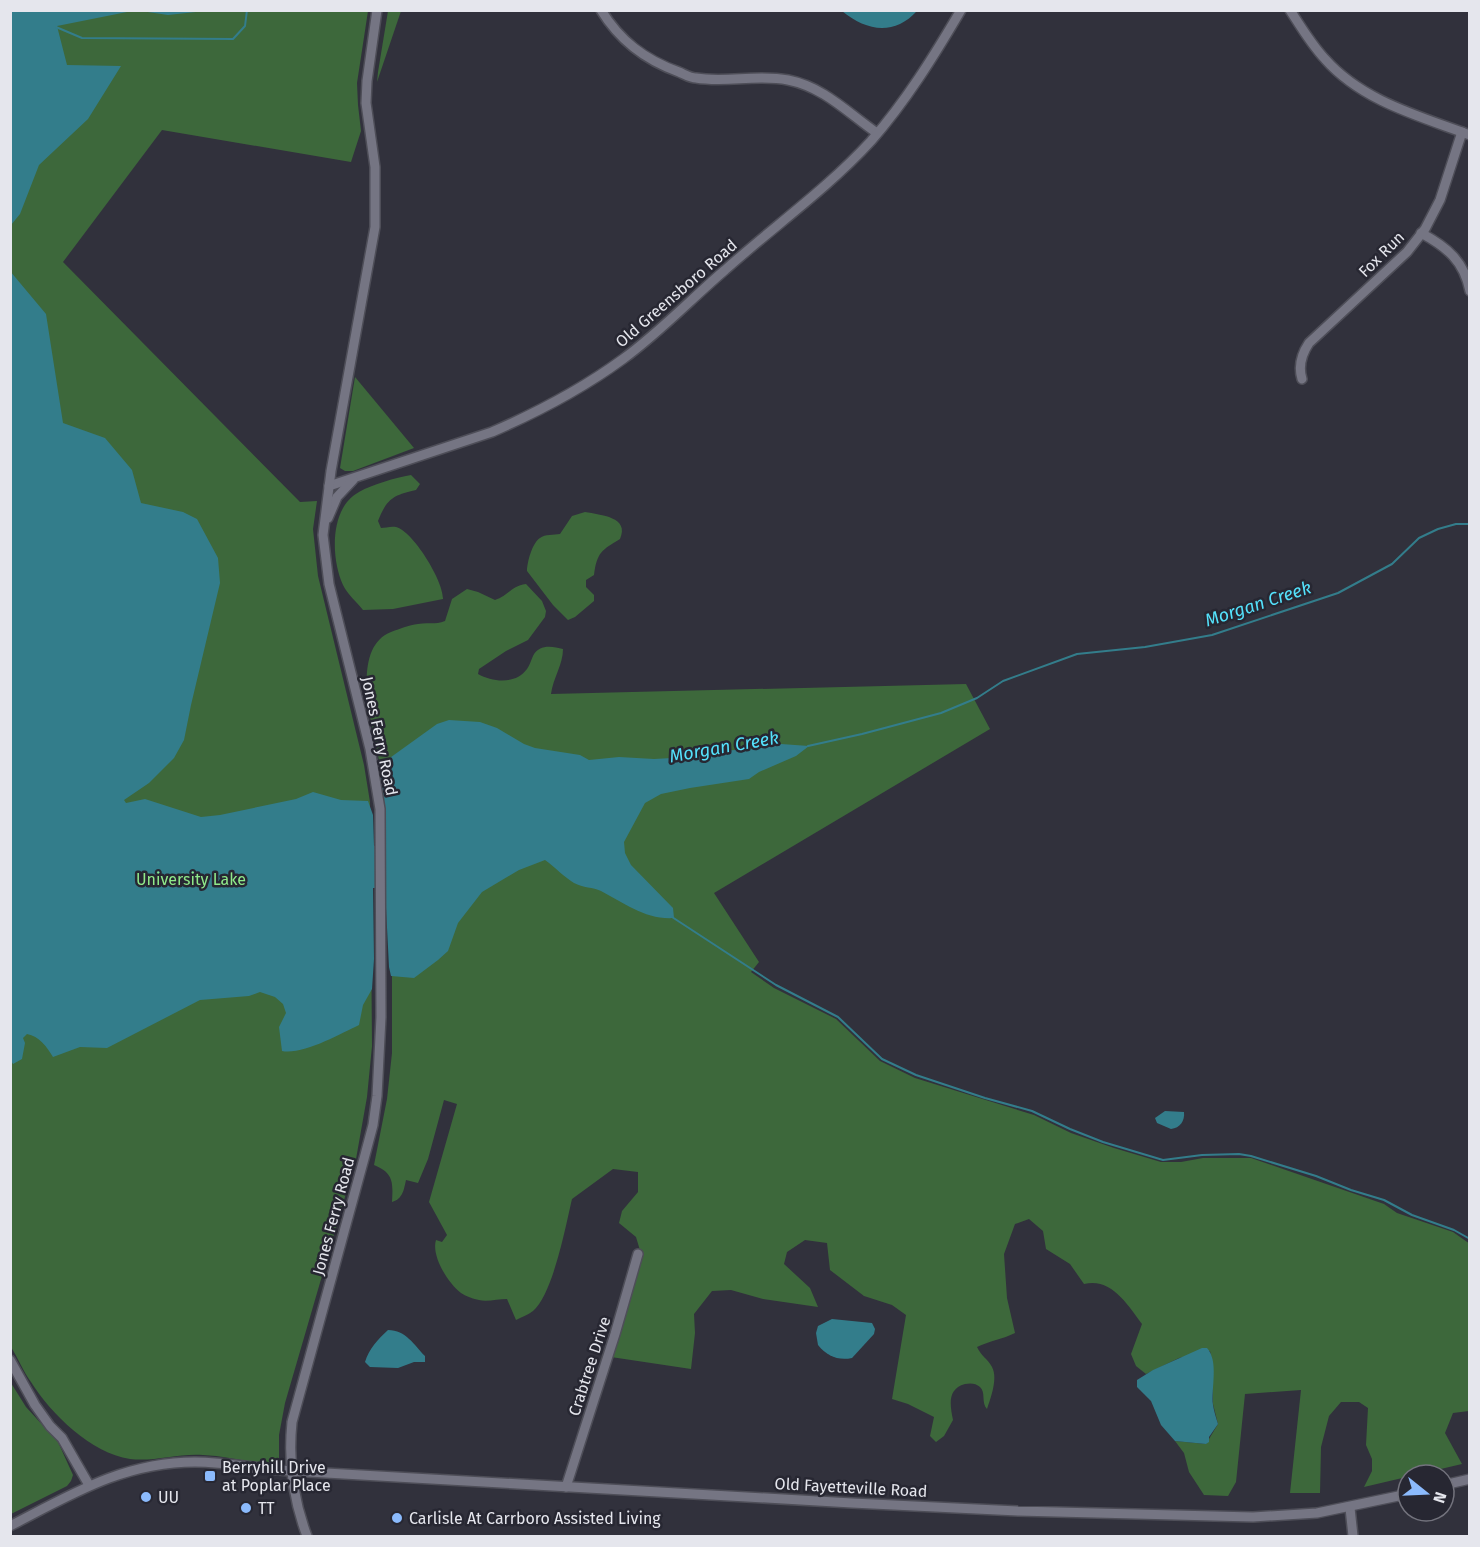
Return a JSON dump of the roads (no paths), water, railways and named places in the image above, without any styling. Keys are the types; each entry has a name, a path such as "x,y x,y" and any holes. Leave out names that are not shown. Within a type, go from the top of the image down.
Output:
{"street":[{"name":"Jones Ferry Road","path":"307,1536 295,1496 291,1471 292,1422 373,1125 379,1068 380,809 370,749 329,584 323,535 328,486 375,227 375,167 366,103 377,10"},
{"path":"601,10 624,40 655,62 695,78 771,78 808,86 837,102 877,134"},
{"name":"Old Greensboro Road","path":"328,486 507,425 554,403 597,378 639,347 742,254 828,182 877,134 923,74 961,10"},
{"path":"1290,10 1326,60 1358,87 1395,107 1466,133"},
{"name":"Fox Run","path":"1302,379 1301,357 1309,344 1407,252 1421,233 1440,200 1466,133"},
{"path":"1421,233 1447,248 1454,256 1464,271 1470,291"},
{"path":"323,535 334,503 341,492 357,477"},
{"name":"Crabtree Drive","path":"566,1487 638,1254"},
{"path":"10,1360 35,1406 62,1438 89,1485"},
{"name":"Old Fayetteville Road","path":"10,1526 89,1485 136,1468 175,1463 230,1464 291,1471 1018,1511 1244,1517 1294,1516 1350,1508 1396,1497"},
{"path":"1350,1508 1353,1536"}],"water":[{"path":"11,10 132,11 57,26 67,65 121,66 88,119 39,165 20,214 11,225"},
{"path":"141,11 205,11 168,15"},
{"path":"842,11 917,11 899,24 880,28 861,23"},
{"name":"University Lake","path":"10,271 46,314 63,423 105,438 132,470 141,503 183,512 197,519 218,558 220,583 184,740 174,758 149,783 124,800 126,803 145,799 201,817 296,799 313,792 341,800 368,801 373,815 374,846 385,842 380,765 437,724 449,720 480,722 497,728 535,748 580,755 589,760 619,757 672,758 698,752 754,749 781,744 809,746 796,756 759,772 749,779 661,794 645,803 624,842 625,853 631,865 673,908 674,918 645,914 601,891 577,885 545,860 519,870 482,892 458,923 448,951 438,960 414,978 391,976 385,888 373,888 372,989 363,1005 359,1025 311,1047 282,1051 279,1027 286,1013 283,1004 275,997 260,992 249,996 200,1000 107,1048 80,1047 53,1057 39,1040 27,1034 23,1038 25,1043 22,1059 13,1064 10,1059"},
{"path":"1165,1111 1184,1112 1181,1124 1171,1129 1157,1123 1155,1118"},
{"path":"832,1319 872,1323 875,1329 874,1334 852,1358 833,1357 818,1345 816,1333 818,1326"},
{"path":"388,1330 400,1333 409,1339 425,1356 425,1362 414,1362 398,1368 370,1367 365,1362 369,1353"},
{"path":"1202,1348 1207,1348 1213,1360 1213,1405 1218,1424 1206,1444 1175,1441 1161,1425 1151,1401 1137,1387 1137,1380 1153,1370"}],"waterway":[{"path":"56,27 82,38 233,39 245,26 247,10"},
{"name":"Morgan Creek","path":"808,746 941,713 977,698 1003,681 1077,654 1145,647 1212,635 1338,593 1392,564 1419,538 1456,524 1470,524"},
{"path":"672,917 776,985 838,1017 882,1059 916,1075 1032,1111 1103,1142 1163,1160 1202,1155 1251,1156 1384,1200 1412,1215 1454,1230 1470,1239"}],"place":[{"name":"Berryhill Drive at Poplar Place","path":"210,1476"},
{"name":"UU","path":"146,1497"},
{"name":"TT","path":"246,1508"},
{"name":"Carlisle At Carrboro Assisted Living","path":"397,1518"}]}
